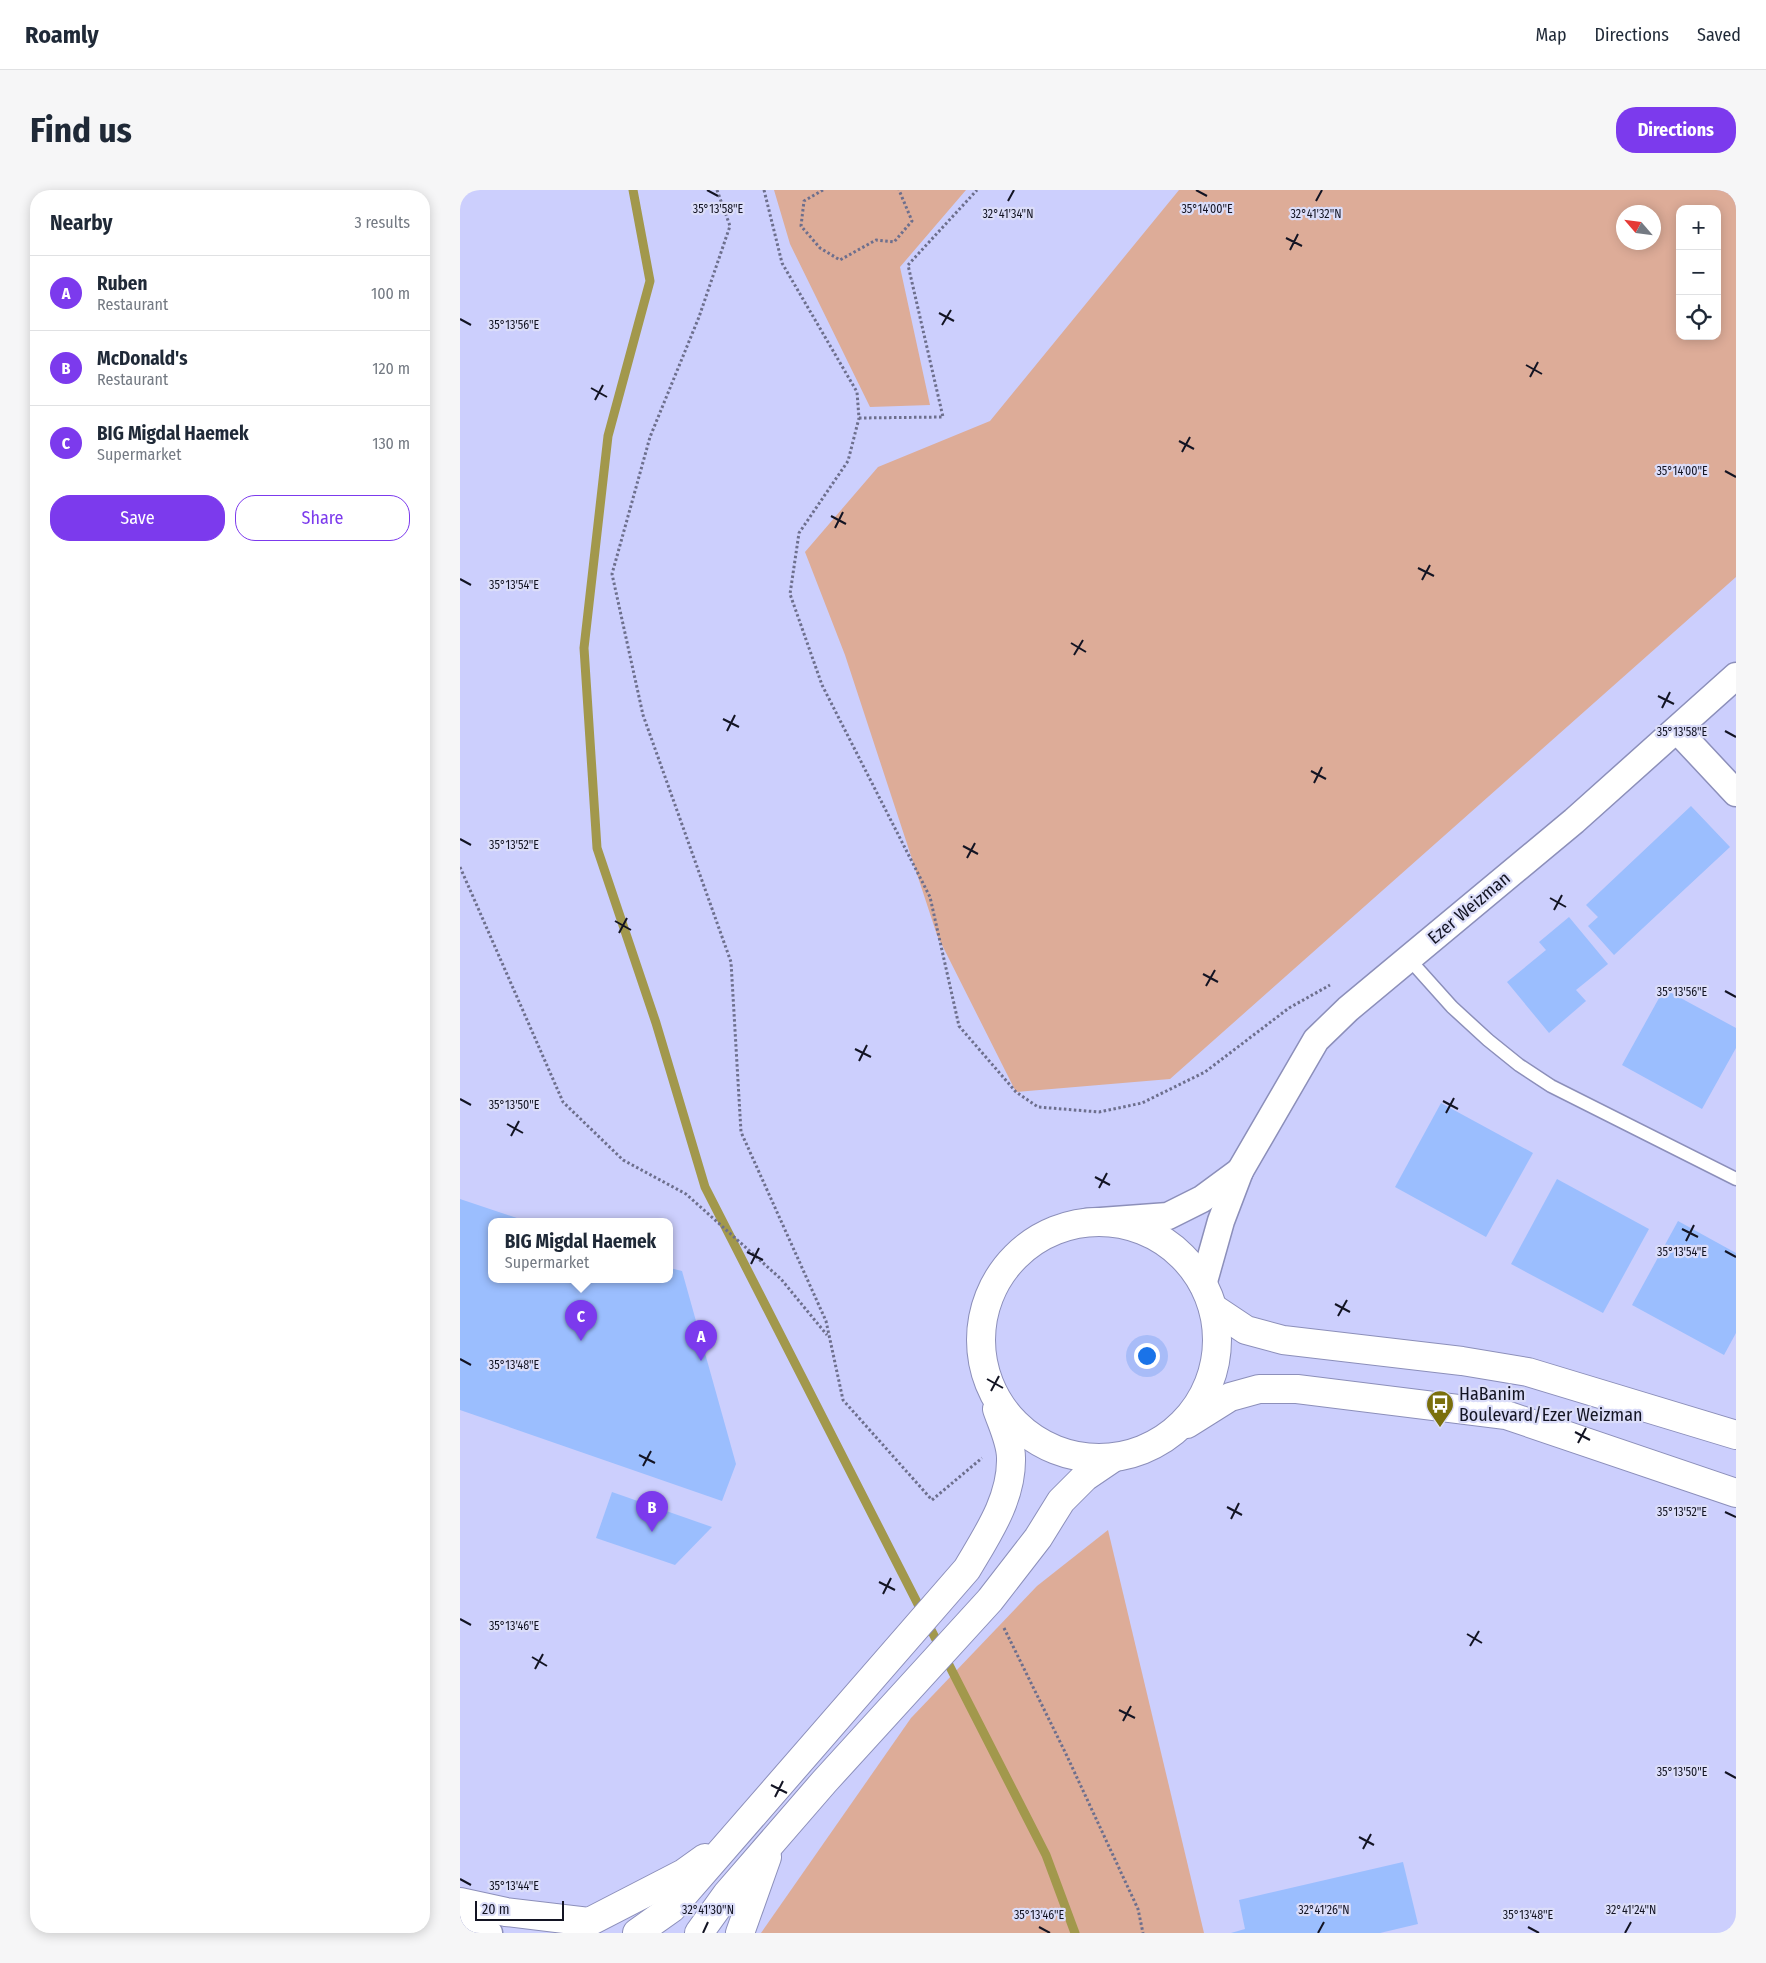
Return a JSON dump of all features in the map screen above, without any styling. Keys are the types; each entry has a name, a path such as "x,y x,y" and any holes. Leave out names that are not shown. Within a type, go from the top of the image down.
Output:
{"main road":[{"path":"1736,1435 1528,1372 1462,1361 1283,1340 1246,1330 1208,1297 1180,1254 1155,1235 1125,1224 1087,1222 1051,1231 1020,1251 996,1280 984,1309 980,1340 983,1370 994,1396 1009,1419 1029,1438 1053,1451 1080,1458 1112,1458 1145,1450 1230,1397 1259,1389 1297,1389 1506,1415 1736,1493"},
{"path":"1173,1433 1197,1407 1212,1376 1217,1342 1208,1297"},
{"path":"637,1933 672,1908 966,1568 996,1521 1008,1479 1011,1457 989,1384"},
{"path":"699,1933 728,1894 772,1842 990,1600 1038,1538 1061,1502 1085,1477 1112,1458"},
{"path":"460,1902 506,1912 590,1922 684,1873 731,1840"},
{"path":"740,1933 772,1842"}],"street":[{"name":"Ezer Weizman","path":"1240,1171 1316,1040 1348,1009 1574,821 1736,676"},
{"path":"1677,730 1736,793"},
{"path":"1087,1222 1168,1216 1202,1199 1240,1171"},
{"path":"1208,1297 1221,1221 1240,1171"},
{"path":"460,1915 489,1933"}],"lane":[{"path":"1409,959 1452,1007 1519,1065 1552,1086 1736,1180"}],"path":[{"path":"717,190 730,226 699,317 650,437 612,574 643,715 731,962 741,1132 826,1321 843,1400 932,1500 1006,1438"},
{"path":"764,190 782,263 857,392 859,418 848,461 799,533 790,594 822,685 930,896 959,1026 1016,1092 1038,1107 1099,1112 1142,1104 1205,1072 1290,1008 1335,982"},
{"path":"823,190 804,201 800,226 820,248 840,260 876,240 894,242 912,221 899,190"},
{"path":"859,418 942,417 908,265 977,190"},
{"path":"460,867 563,1102 623,1160 686,1194 694,1201 781,1279 828,1336"},
{"path":"990,1600 1138,1909 1143,1933"}],"shaded area":[{"path":"774,190 966,190 900,267 930,405 870,407 790,244"},
{"path":"1179,190 1736,190 1736,577 1170,1079 1016,1092 937,935 845,655 805,552 878,467 990,421"},
{"path":"1108,1530 1204,1933 761,1933 911,1718 1037,1586"}],"building":[{"path":"1691,806 1730,847 1614,955 1588,926 1598,917 1586,905"},
{"path":"1569,917 1608,964 1576,990 1586,1001 1549,1033 1507,982 1546,950 1539,942"},
{"path":"1664,989 1736,1028 1736,1048 1702,1109 1622,1065"},
{"path":"1441,1103 1533,1153 1486,1237 1395,1187"},
{"path":"1557,1179 1649,1229 1603,1313 1511,1264"},
{"path":"460,1199 517,1218 488,1218 488,1283 673,1283 673,1269 682,1271 736,1464 722,1501 460,1410"},
{"path":"1678,1221 1736,1253 1736,1333 1724,1355 1632,1305"},
{"path":"612,1492 712,1527 675,1565 596,1538"},
{"path":"1403,1862 1418,1924 1380,1933 1231,1933 1245,1929 1239,1900"}],"waterway":[{"path":"633,190 650,281 608,436 584,648 597,848 656,1023 705,1187 1046,1855 1075,1933"}],"place":[{"name":"BIG Migdal Haemek","path":"581,1341"},
{"name":"Ruben","path":"701,1361"},
{"name":"HaBanim Boulevard/Ezer Weizman","path":"1440,1428"},
{"name":"McDonald's","path":"652,1532"}]}
